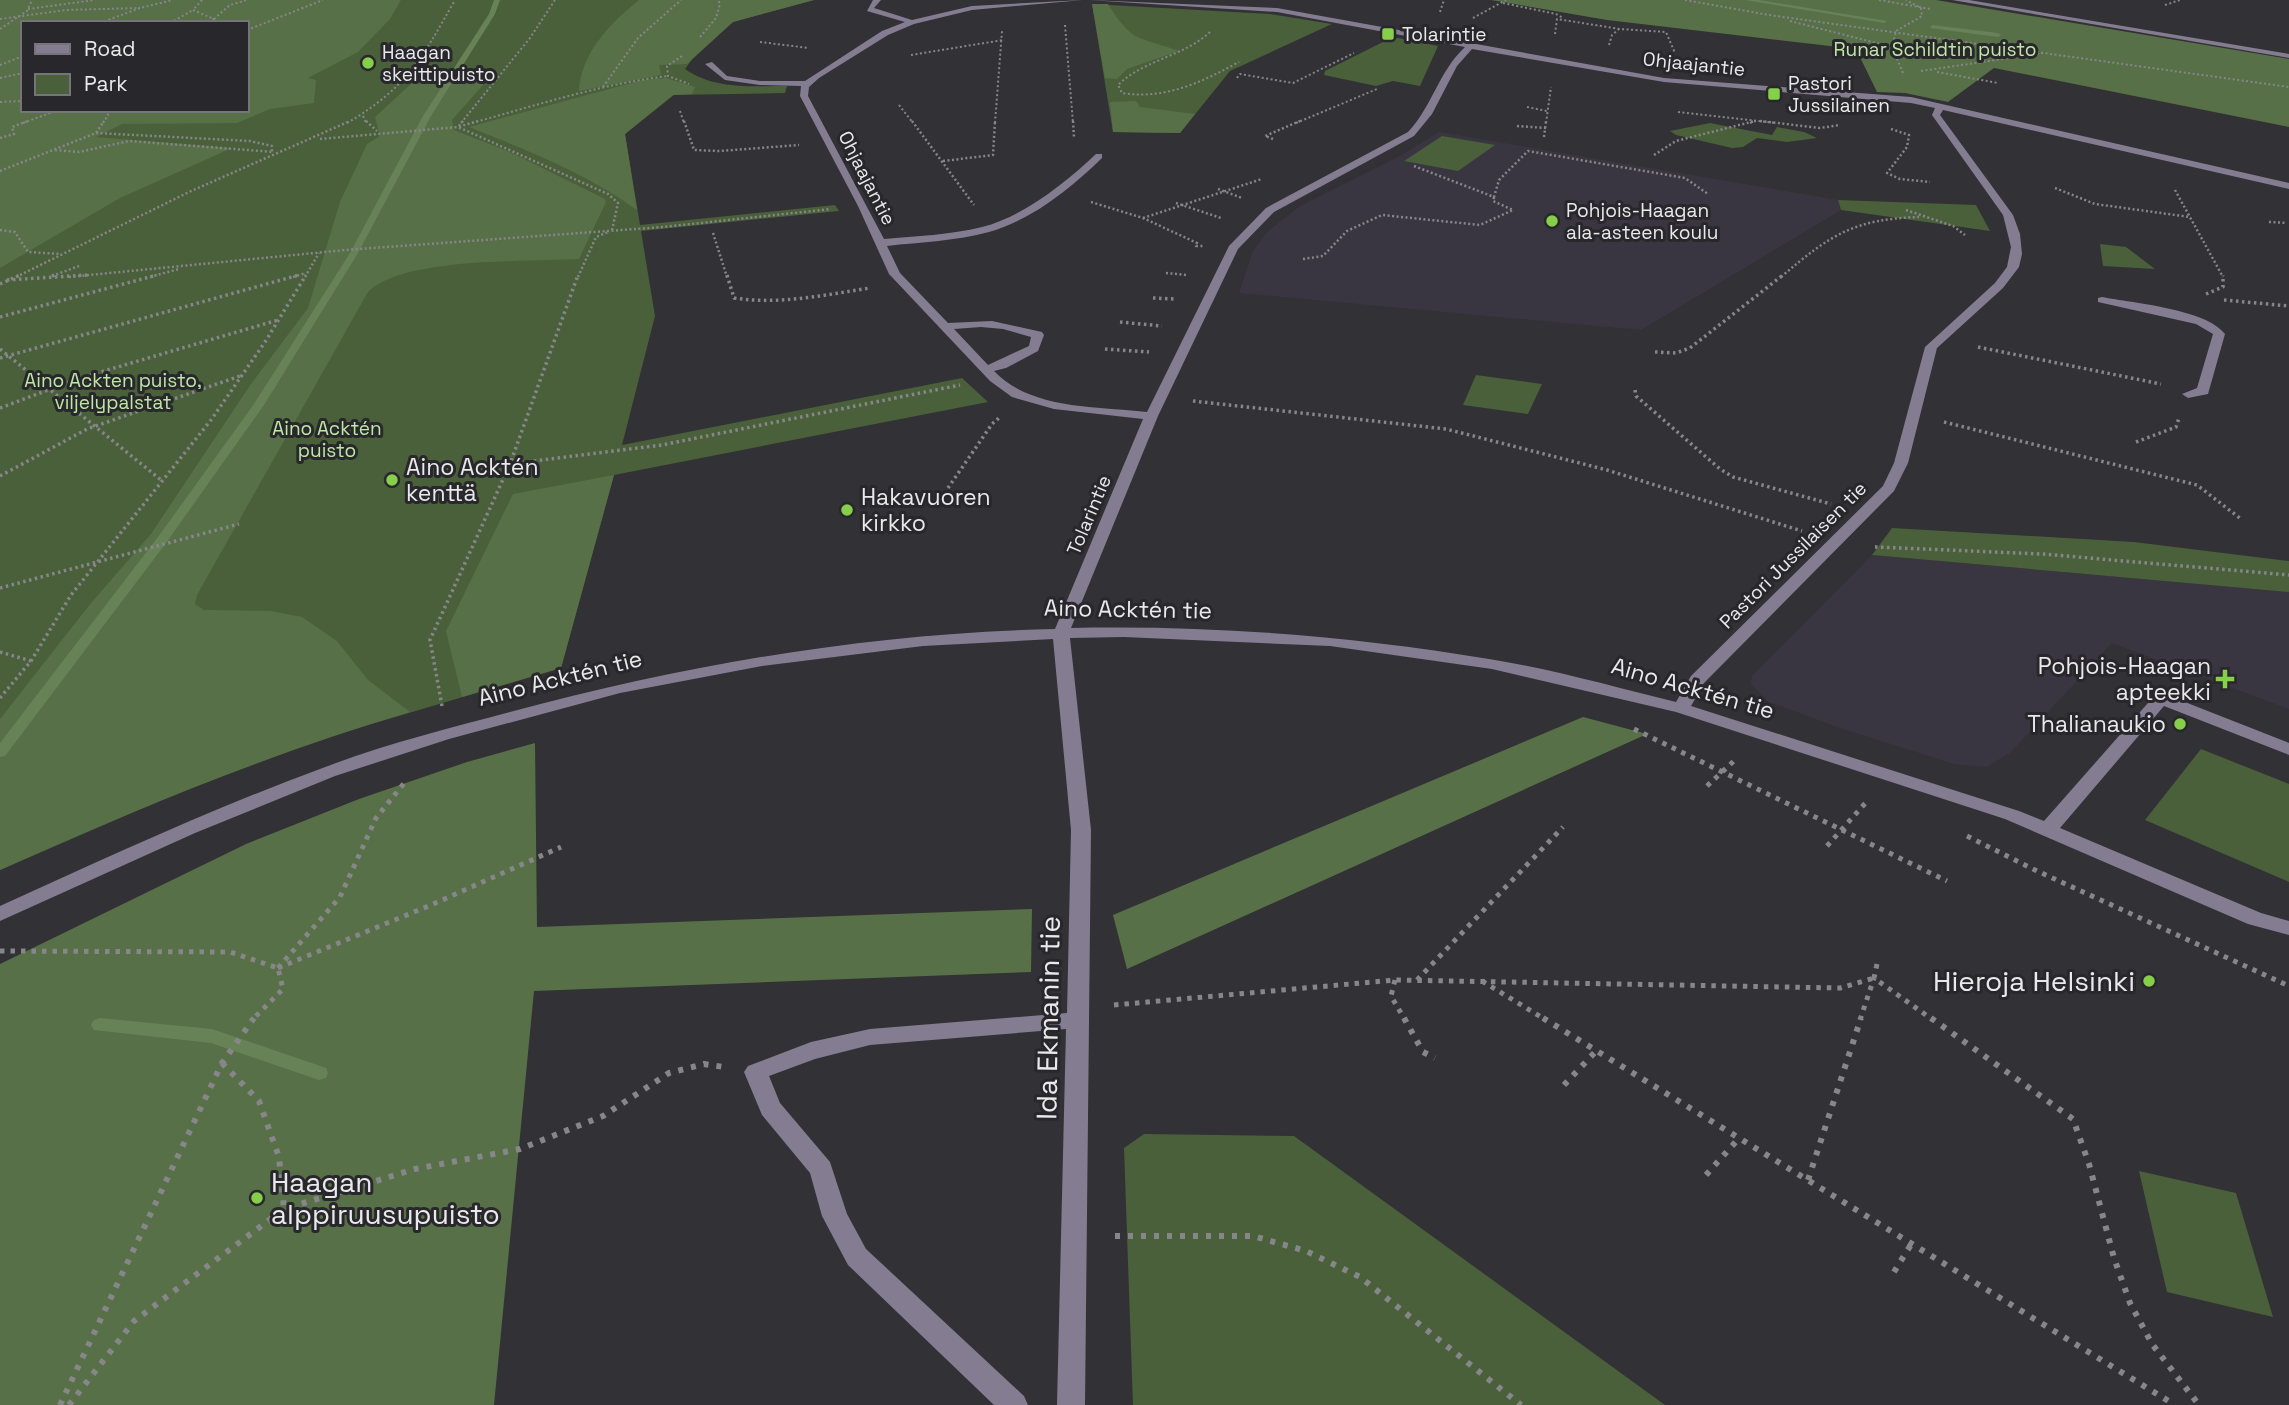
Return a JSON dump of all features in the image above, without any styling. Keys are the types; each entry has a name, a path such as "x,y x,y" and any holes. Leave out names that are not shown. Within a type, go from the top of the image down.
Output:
{"street":[{"path":"877,0 870,9 912,22"},
{"path":"709,64 725,78 734,80 808,84 885,33 912,22 971,4 1079,0"},
{"name":"Ohjaajantie","path":"1092,0 1233,3 1664,80 1911,100 2289,186"},
{"path":"1956,0 2289,56"},
{"name":"Tolarintie","path":"1061,633 1151,416 1233,248 1270,210 1411,134 1422,125 1460,54 1471,46"},
{"name":"Ohjaajantie","path":"808,84 804,96 863,205 895,274 989,373 1017,394 1029,398 1059,405 1151,416"},
{"name":"Pastori Jussilaisen tie","path":"1681,708 1697,680 1889,488 1901,463 1931,347 2013,270 2017,255 2015,233 2008,215 1936,116 1941,105"},
{"path":"881,243 1004,224 1082,174 1099,156"},
{"path":"2102,300 2200,321 2213,327 2219,334 2203,391 2188,394"},
{"path":"945,327 980,322 1012,325 1038,335 1034,348 989,373"},
{"name":"Aino Acktén tie","path":"0,914 188,829 328,772 443,735 618,688 762,661 923,641 1124,632 1331,641 1492,664 1681,708 2049,828 2255,919 2289,940"},
{"name":"Ida Ekmanin tie","path":"1061,633 1081,830 1072,1405"},
{"path":"2049,828 2161,699 2289,749"},
{"name":"Aino Acktén tie","path":"2255,919 2289,928"},
{"path":"1014,1405 857,1257 835,1216 821,1169 770,1108 756,1072 811,1051 870,1037 1077,1020"}],"path":[{"path":"0,29 19,18 33,0"},
{"path":"28,9 95,0"},
{"path":"105,21 140,8 173,0"},
{"path":"174,21 193,10 202,0"},
{"path":"210,21 230,5 247,0"},
{"path":"248,30 323,0"},
{"path":"0,284 279,152 316,139 363,116 407,78 455,0"},
{"path":"458,127 530,38 555,0"},
{"path":"602,89 638,38 681,0"},
{"path":"1685,0 1769,15 2289,87"},
{"path":"1879,0 1921,8"},
{"path":"1906,0 1921,8"},
{"path":"1061,1 1074,144 1077,152 1099,156"},
{"path":"1233,3 1201,41 1187,51 1139,68 1125,76 1118,85 1122,93 1136,97 1168,93 1205,81 1239,62"},
{"path":"1503,3 1565,18 1557,19"},
{"path":"943,161 993,155 1003,40 998,5"},
{"path":"0,19 66,10 140,8"},
{"path":"1911,100 1915,97 1892,47 1896,31 1922,16 1921,8"},
{"path":"193,10 214,19"},
{"path":"1769,15 1892,47"},
{"path":"1551,23 1557,24"},
{"path":"1620,29 1666,32 1679,61"},
{"path":"856,51 888,59 1003,40"},
{"path":"1664,41 1670,41"},
{"path":"1237,78 1240,74 1293,83 1359,51"},
{"path":"1936,71 1968,63 2025,58 2045,52"},
{"path":"0,65 21,57"},
{"path":"1902,70 1936,71 1998,83"},
{"path":"0,78 21,73"},
{"path":"316,139 458,127 602,89 668,76"},
{"path":"1544,137 1549,90 1554,83"},
{"path":"1273,139 1265,136 1377,89"},
{"path":"0,102 21,101"},
{"path":"898,104 943,161 990,228"},
{"path":"1527,107 1547,111"},
{"path":"680,111 694,149 720,151 828,142"},
{"path":"0,138 14,134 12,127 53,112"},
{"path":"0,171 96,133 106,122 107,112"},
{"path":"363,116 368,126 377,132"},
{"path":"1654,155 1669,142 1739,128 1757,121"},
{"path":"1517,126 1546,128"},
{"path":"458,127 608,194 618,203 612,230"},
{"path":"1892,129 1909,135 1907,147 1887,173 1900,180 1930,183"},
{"path":"96,133 250,141 272,146 272,152"},
{"path":"338,146 343,136"},
{"path":"55,150 86,151 129,141 279,152"},
{"path":"1303,259 1323,256 1347,231 1382,215 1480,225 1513,210 1493,201 1494,197 1499,180 1528,151 1685,178 1708,194"},
{"path":"1408,163 1494,197"},
{"path":"1143,218 1263,178"},
{"path":"2169,183 2179,194 2222,274 2223,287 2199,297 2289,306"},
{"path":"2055,188 2076,198 2114,208 2190,217"},
{"path":"1053,192 1143,218 1197,243 1196,246 1205,246"},
{"path":"1176,203 1222,218"},
{"path":"7,280 45,279 345,250 612,230 863,205"},
{"path":"1906,210 1919,217 1960,229 1965,235"},
{"path":"1655,352 1676,353 1690,348 1754,300 1821,243 1847,229 1884,218 1919,217"},
{"path":"2269,222 2287,223"},
{"path":"0,230 15,232 28,252 62,254"},
{"path":"278,968 340,897 376,818 443,735 443,711 430,640 510,464 582,265 596,237 612,230"},
{"path":"713,233 734,298 754,302 785,300 904,283"},
{"path":"0,698 31,661 71,595 211,420 319,253"},
{"path":"0,317 193,265"},
{"path":"45,279 79,266"},
{"path":"0,358 306,273"},
{"path":"1166,273 1188,275"},
{"path":"1153,298 1186,300"},
{"path":"0,408 49,389 278,320"},
{"path":"1120,323 1173,327"},
{"path":"1938,338 2162,384 2188,394 2176,427 2136,442"},
{"path":"0,349 161,480"},
{"path":"1105,349 1160,353"},
{"path":"510,464 662,445 989,373"},
{"path":"0,476 38,451 93,425 241,376"},
{"path":"1635,390 1636,396 1720,469 1733,477 1865,514"},
{"path":"948,488 992,424 1029,398"},
{"path":"1161,398 1446,429 1607,470 1813,534"},
{"path":"1913,416 2172,477 2197,485 2241,519"},
{"path":"0,588 239,524"},
{"path":"1862,546 2042,554 2289,575"},
{"path":"0,652 31,661"},
{"path":"1631,722 1634,731 1947,881"},
{"path":"1707,786 1740,756"},
{"path":"1827,846 1869,798"},
{"path":"1416,981 1563,827"},
{"path":"0,951 230,952 278,968 431,905 561,847"},
{"path":"2035,870 2289,986"},
{"path":"1808,1180 1877,964"},
{"path":"60,1405 223,1061 250,1021 283,989 278,968"},
{"path":"1109,1006 1395,980 1840,988 1874,978"},
{"path":"1874,978 2073,1119 2082,1140 2110,1244 2130,1303 2165,1364 2199,1405"},
{"path":"1395,980 1391,996 1423,1052 1435,1058"},
{"path":"1482,981 2175,1405"},
{"path":"1564,1085 1597,1050"},
{"path":"223,1061 259,1101 279,1157 284,1209"},
{"path":"69,1405 134,1321 284,1209 415,1169 520,1149 603,1116 669,1073 704,1064 756,1072"},
{"path":"1706,1175 1740,1137"},
{"path":"1115,1236 1253,1236 1306,1251 1360,1277 1521,1405"},
{"path":"1894,1272 1912,1243"}],"shaded area":[{"name":"Pohjois-Haagan ala-asteen koulu","path":"1439,132 1838,200 1841,210 1641,330 1239,293 1253,251 1267,232 1300,206 1398,157"},
{"path":"1872,555 2289,592 2289,709 2112,643 2011,752 1987,767 1954,764 1837,727 1767,701 1751,684 1752,676"}],"green space":[{"name":"Aino Acktén puisto","path":"0,0 814,0 733,22 699,50 685,69 721,84 787,86 785,93 674,95 625,134 640,225 835,205 839,211 641,231 655,316 622,445 962,378 988,402 614,475 561,668 328,737 210,779 0,870"},
{"path":"0,0 401,0 390,19 358,52 308,78 316,80 314,103 270,109 237,123 122,124 96,137 232,148 120,198 0,268"},
{"path":"639,0 814,0 733,22 687,64 659,65 661,75 579,91 585,64 591,52 608,29"},
{"name":"Runar Schildtin puisto","path":"1491,0 1936,0 2289,59 2289,127 1994,68 1948,102 1905,93 1877,92 1856,49 1607,20"},
{"path":"1092,4 1270,14 1332,24 1230,71 1180,133 1113,132"},
{"path":"1092,4 1108,4 1124,26 1138,37 1179,51 1127,69 1117,79 1105,78"},
{"path":"1398,38 1438,46 1420,86 1393,81 1376,86 1324,75 1325,71 1389,39"},
{"path":"490,77 452,120 454,130 510,152 605,199 606,202 579,259 437,267 409,272 385,281 368,292 197,595 195,604 204,610 271,611 302,617 337,641 368,680 410,712 305,746 202,784 0,870 0,719 91,603 151,534 251,384 308,308 340,202 367,144 380,136 375,117 413,82"},
{"path":"666,78 695,87 692,94 673,95 625,134 637,210 576,174 469,127 642,80"},
{"path":"1136,101 1140,107 1195,114 1180,133 1113,132 1110,102"},
{"path":"1710,123 1772,135 1777,127 1804,132 1817,138 1787,142 1757,138 1743,147 1732,148 1676,135 1670,131"},
{"path":"1442,136 1495,145 1458,171 1404,161"},
{"path":"1838,200 1976,205 1990,231 1841,210"},
{"path":"2100,244 2126,247 2155,269 2103,266"},
{"path":"1476,375 1542,384 1528,414 1463,405"},
{"path":"614,475 561,668 462,697 446,631 513,494"},
{"path":"1892,528 2134,542 2289,561 2289,592 1872,555"},
{"path":"1583,717 1647,734 1127,969 1113,915"},
{"name":"Haagan alppiruusupuisto","path":"535,743 537,927 1032,909 1031,972 534,991 494,1405 0,1405 0,964 246,844 359,799 467,762"},
{"path":"2201,749 2289,784 2289,882 2145,820"},
{"path":"1144,1134 1294,1136 1665,1405 1133,1405 1124,1148"},
{"path":"2139,1171 2236,1193 2273,1317 2167,1292"}],"waterway":[{"path":"0,753 162,540 259,405 354,253 427,116 492,14 497,0"},
{"path":"1748,0 1884,21"},
{"path":"1932,27 1998,35"},
{"path":"100,1025 212,1036 319,1073"}],"place":[{"name":"Tolarintie","path":"1388,34"},
{"name":"Haagan skeittipuisto","path":"368,63"},
{"name":"Pastori Jussilainen","path":"1774,94"},
{"name":"Pohjois-Haagan ala-asteen koulu","path":"1552,221"},
{"name":"Aino Acktén kenttä","path":"392,480"},
{"name":"Hakavuoren kirkko","path":"847,510"},
{"name":"Pohjois-Haagan apteekki","path":"2225,679"},
{"name":"Thalianaukio","path":"2180,724"},
{"name":"Hieroja Helsinki","path":"2149,981"},
{"name":"Haagan alppiruusupuisto","path":"257,1198"}],"park label":[{"name":"Aino Ackten puisto, viljelypalstat","path":"113,391"}]}
